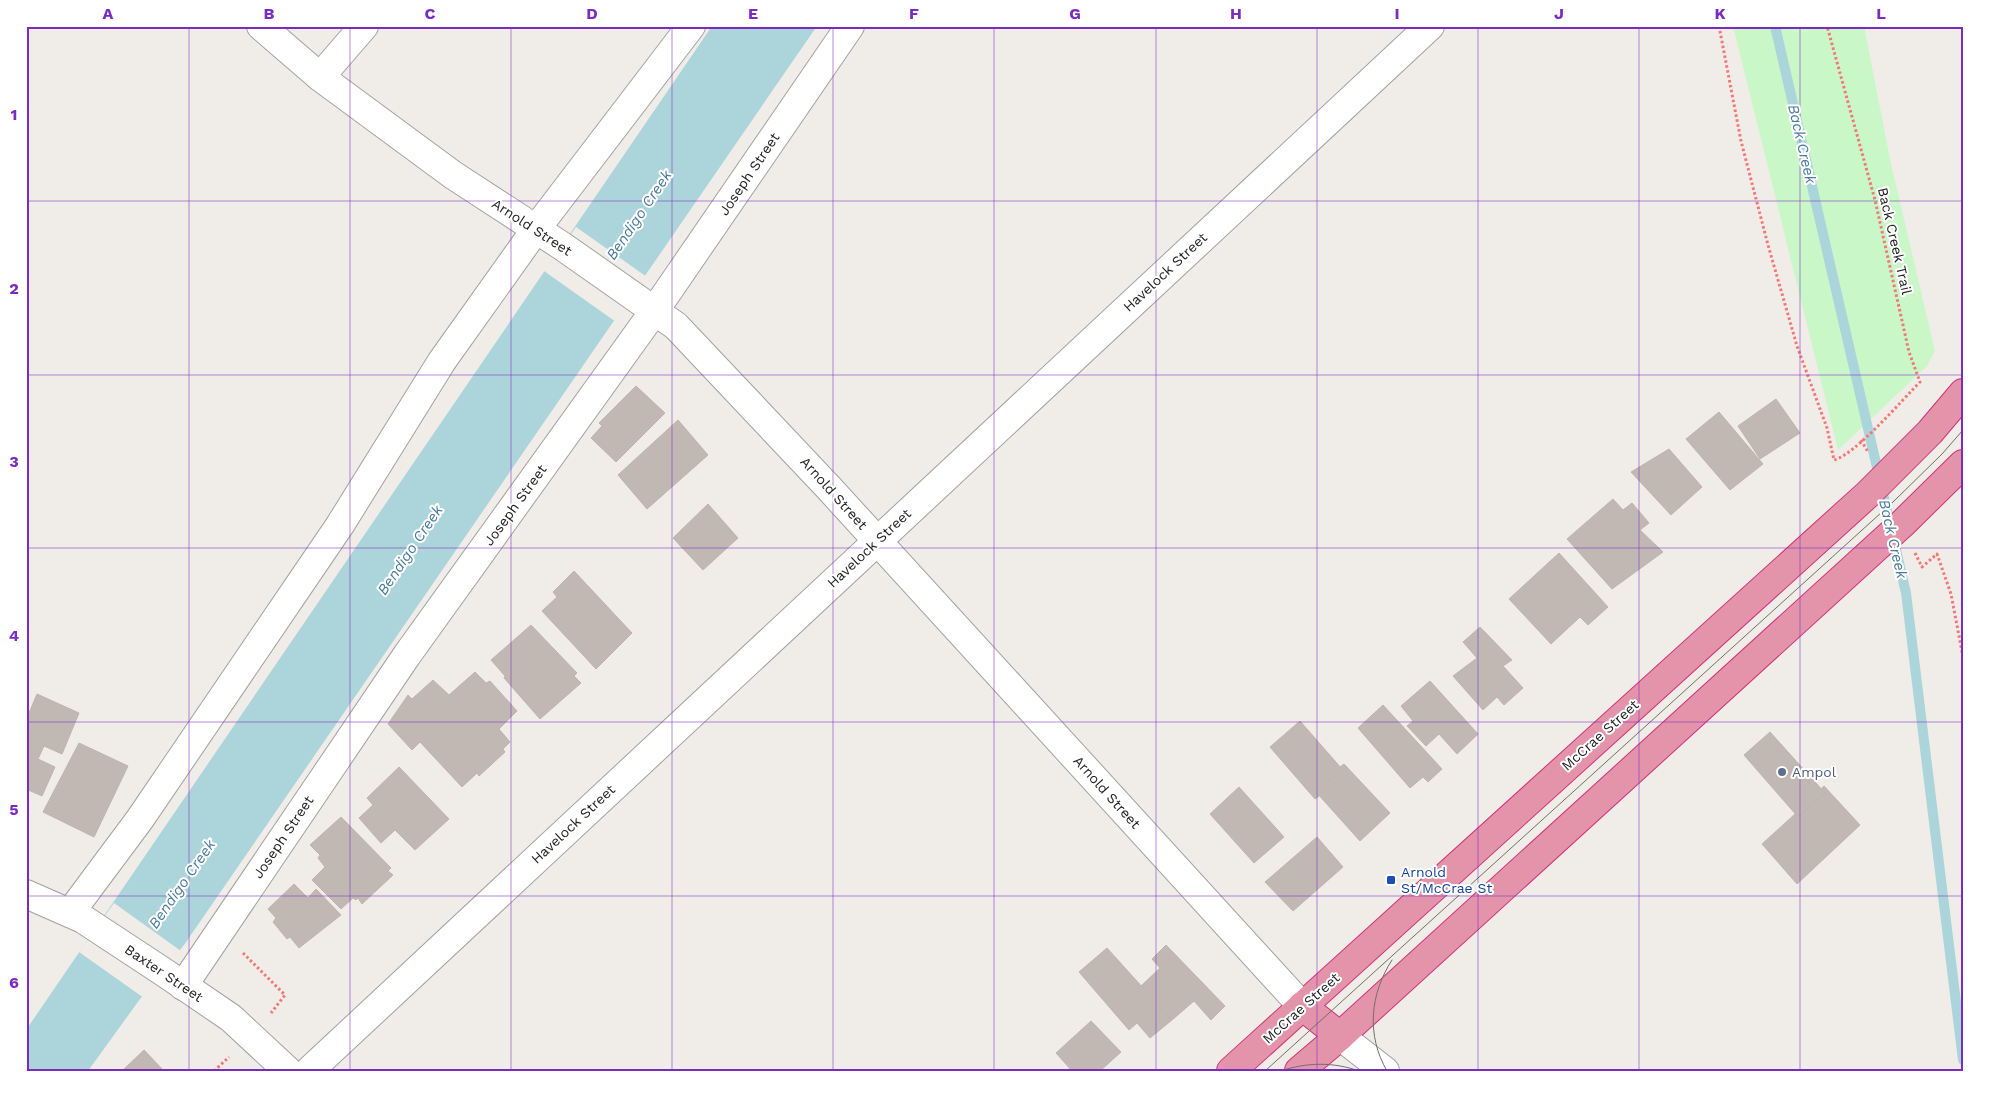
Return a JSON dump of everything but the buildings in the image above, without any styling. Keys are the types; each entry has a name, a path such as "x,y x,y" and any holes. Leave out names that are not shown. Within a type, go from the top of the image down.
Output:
{"highway":[{"name":"McCrae Street","path":"1231,1071 1850,509 1907,456 1963,393"},
{"path":"1299,1071 1340,1036 1919,508 1963,464"},
{"name":"Arnold Street","path":"1302,1006 1340,1036"}],"street":[{"name":"Arnold Street","path":"260,26 320,77 453,175 562,246 676,326 708,357 877,540 1302,1006"},
{"path":"320,77 364,26"},
{"path":"70,912 140,819 340,525 442,361 536,229 690,26"},
{"name":"Joseph Street","path":"174,980 407,655 650,307 850,26"},
{"name":"Havelock Street","path":"309,1071 1430,26"},
{"name":"Baxter Street","path":"26,894 70,912 231,1018 288,1071"},
{"path":"1340,1036 1385,1071"}],"path":[{"name":"Back Creek Trail","path":"1719,26 1741,142 1768,245 1797,346 1827,428 1834,460 1842,458 1920,382 1909,352 1875,200 1827,26"},
{"path":"1922,567 1937,554 1951,594 1963,657"}],"green space":[{"path":"1733,26 1864,26 1891,164 1935,351 1927,366 1838,450"}],"water":[{"name":"Bendigo Creek","path":"712,26 817,26 184,945 140,999 88,1071 26,1071 26,1030"}],"pier":[{"path":"576,227 647,277 616,322 544,271"},
{"path":"114,903 181,951 144,998 79,952"}],"waterway":[{"name":"Back Creek","path":"1775,26 1906,593 1963,1060"}],"tram line":[{"path":"1265,1071 1893,502 1942,454 1963,430"},
{"path":"1387,1071 1376,1043 1373,1015 1379,987 1392,960"},
{"path":"1281,1071 1320,1064 1340,1066 1359,1071"}],"place":[{"name":"Ampol","path":"1782,772"},
{"name":"Arnold St/McCrae St","path":"1391,880"}]}
